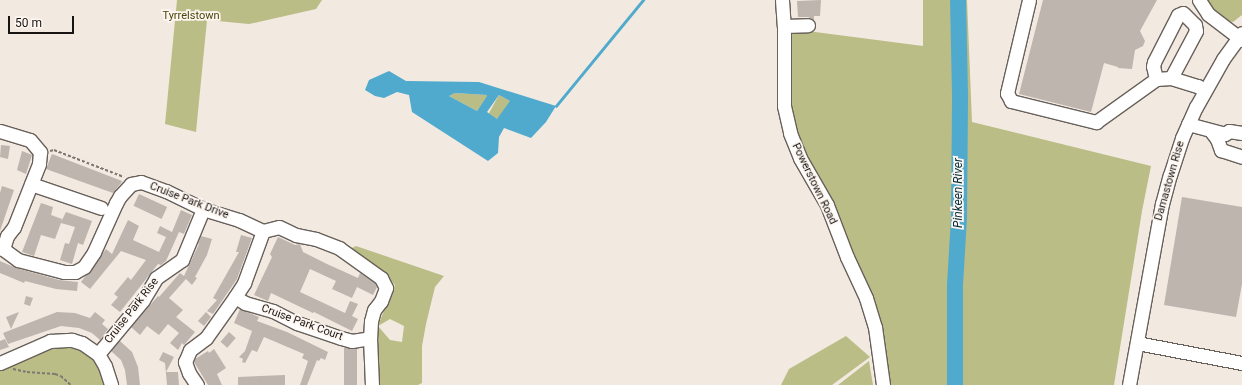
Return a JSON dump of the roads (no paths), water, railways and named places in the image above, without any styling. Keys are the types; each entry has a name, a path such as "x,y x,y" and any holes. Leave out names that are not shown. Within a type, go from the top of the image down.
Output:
{"street":[{"name":"Powerstown Road","path":"786,0 784,26 784,106 790,132 800,158 827,205 846,257 866,298 875,327 883,385"},
{"path":"1029,0 1007,93 1011,101 1096,122 1156,79 1171,78 1198,86 1204,91"},
{"path":"1199,0 1208,14 1241,37"},
{"path":"1156,79 1153,66 1154,62 1178,15 1183,13 1195,25 1196,31 1171,78"},
{"path":"784,26 808,26"},
{"name":"Damastown Rise","path":"1130,385 1162,204 1170,175 1188,124 1204,91 1241,37"},
{"path":"1188,124 1211,132 1225,134 1229,131 1242,133"},
{"path":"0,131 30,140 40,152 39,164 14,227 7,236 2,250"},
{"path":"1211,132 1217,139 1221,150 1242,157"},
{"name":"Cruise Park Drive","path":"2,250 18,260 64,272 74,272 84,266 94,252 116,203 131,184 141,182 166,191 203,209 240,220 263,231"},
{"path":"31,184 101,208"},
{"name":"Cruise Park Rise","path":"98,354 143,300 156,278 182,260 203,209"},
{"path":"196,385 185,362 190,350 206,338 244,283 263,231 279,227 296,235 316,239 339,248 381,278 386,288 381,301 374,310 370,338 372,385"},
{"name":"Cruise Park Court","path":"235,297 245,303 273,311 297,323 340,338 352,341 370,338"},
{"path":"1,358 50,341 63,340 82,343 98,354 105,366 111,385"},
{"path":"1137,343 1242,363"}],"water":[{"path":"389,71 406,81 479,82 556,106 546,122 531,138 504,128 499,137 498,153 488,161 412,112 409,95 397,92 384,98 375,96 365,90 369,80","holes":["455,93 487,95 487,96 477,111 449,96","499,95 510,101 497,119 487,112"]}],"waterway":[{"path":"556,106 643,0"},
{"name":"Pinkeen River","path":"955,385 955,285 959,217 960,94 958,0"}],"park label":[{"name":"Tyrrelstown","path":"191,16"}]}
